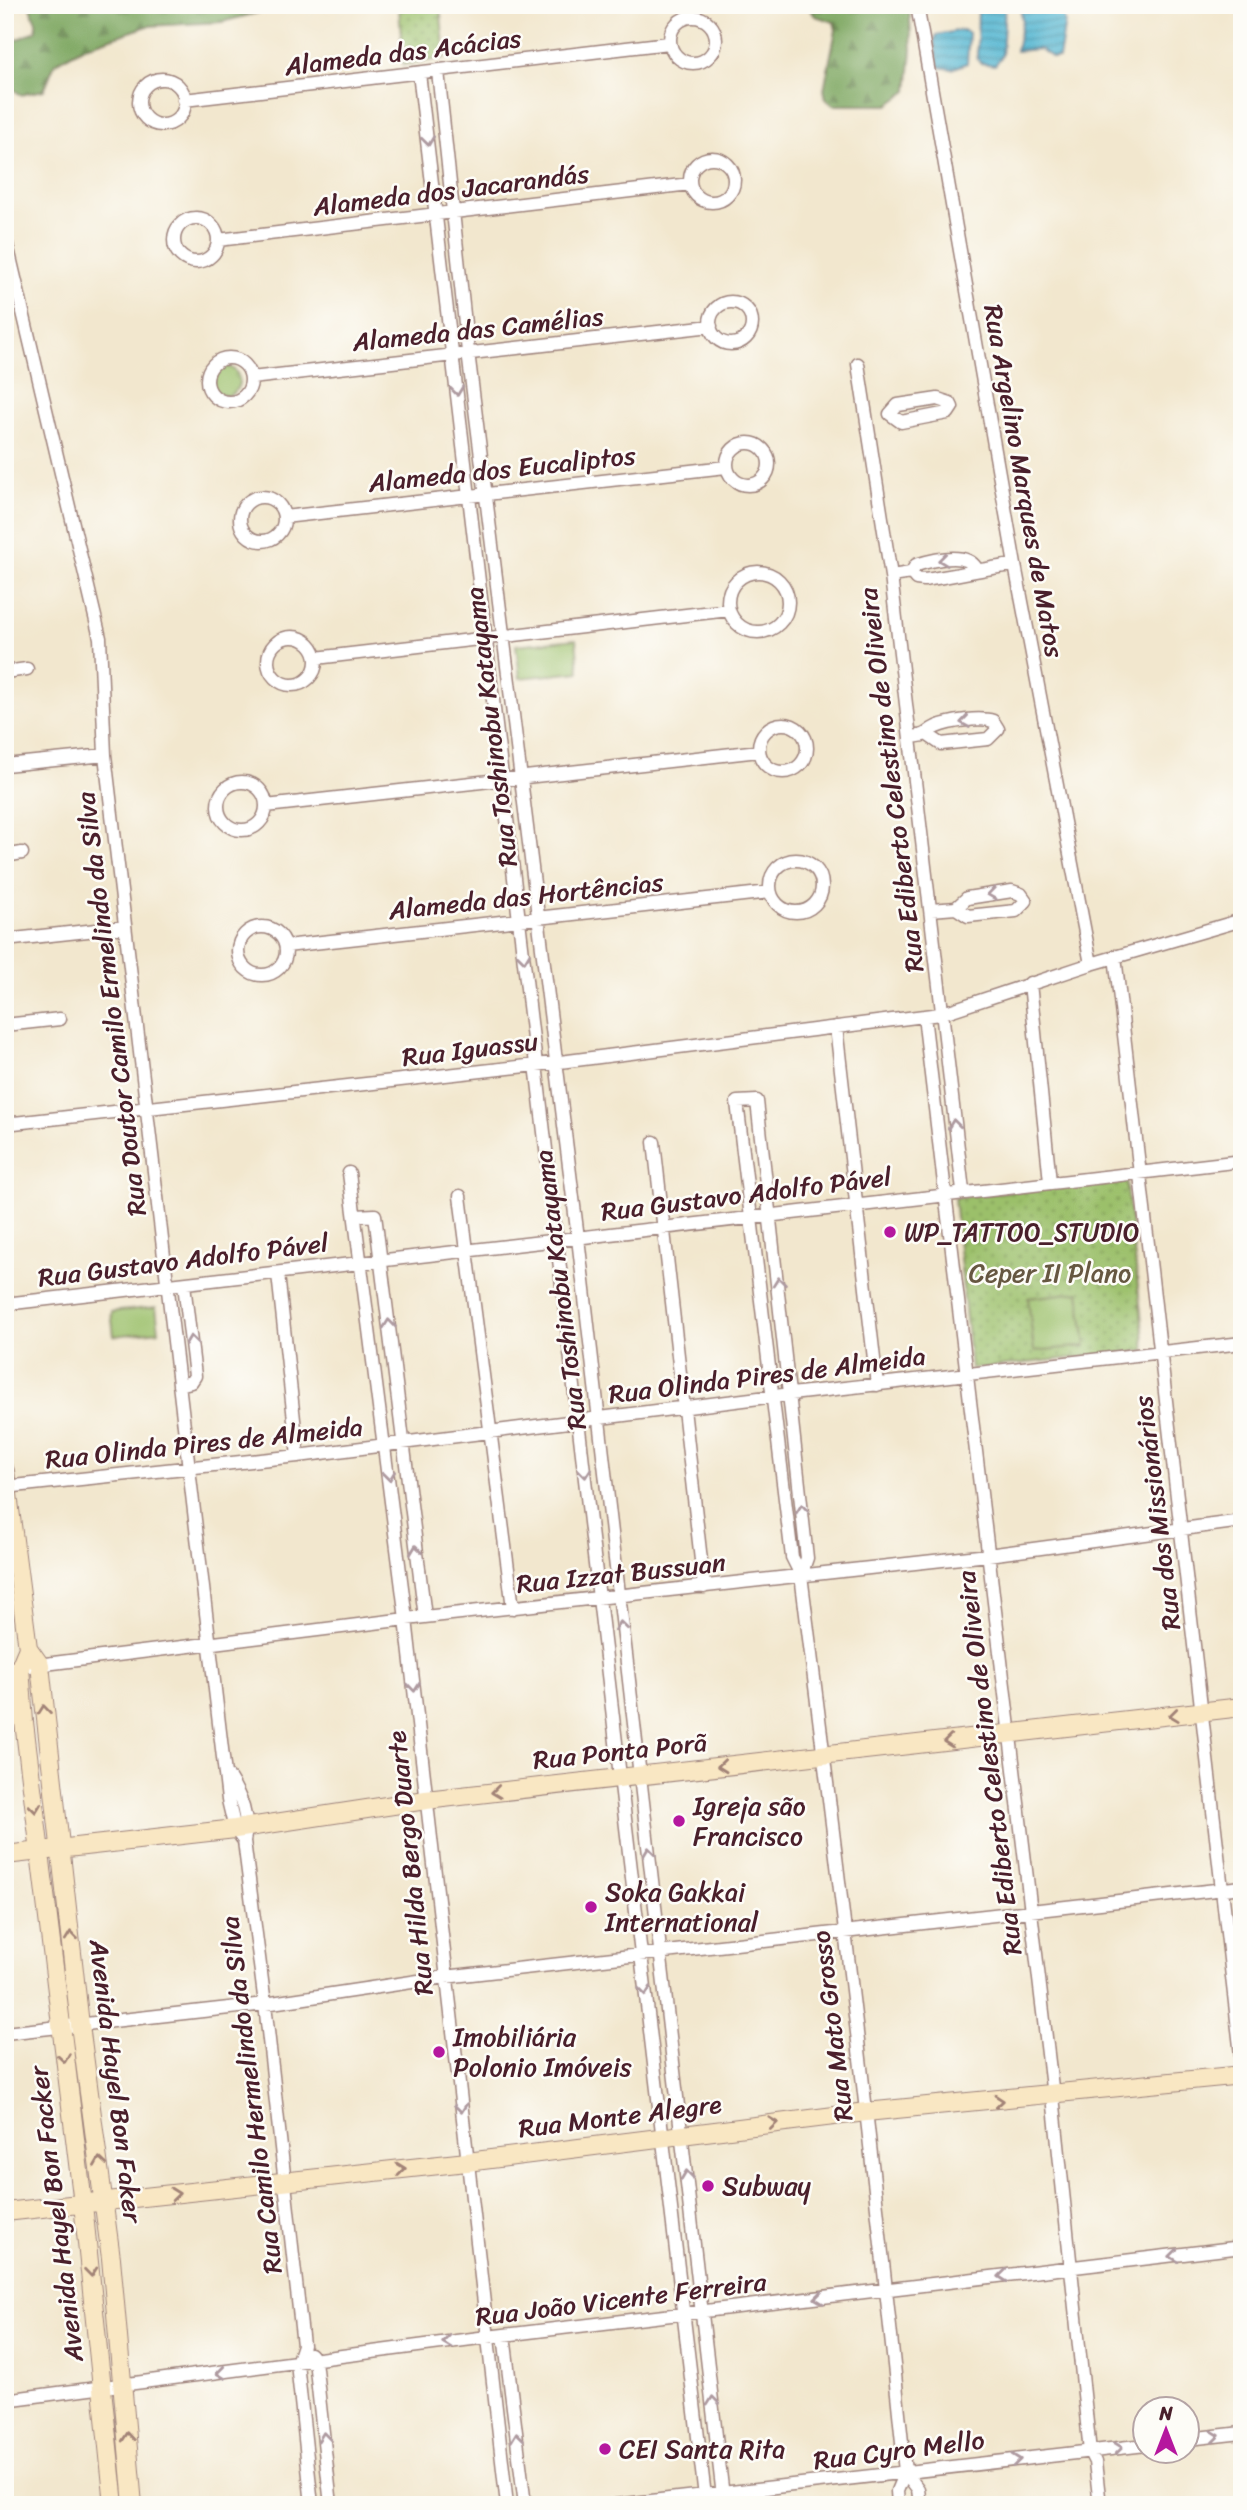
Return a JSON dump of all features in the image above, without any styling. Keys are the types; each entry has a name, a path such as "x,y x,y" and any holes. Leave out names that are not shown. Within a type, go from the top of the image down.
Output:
{"street":[{"name":"Rua Argelino Marques de Matos","path":"917,5 1015,565 1091,964"},
{"name":"Alameda das Acácias","path":"184,100 669,43"},
{"name":"Rua Toshinobu Katayama","path":"438,71 468,352 578,1238 724,2499"},
{"name":"Rua Toshinobu Katayama","path":"419,73 705,2500"},
{"name":"Alameda dos Jacarandás","path":"218,240 690,184"},
{"name":"Rua Doutor Camilo Ermelindo da Silva","path":"5,236 100,638 105,755 124,927 209,1644 227,1773"},
{"name":"Alameda das Camélias","path":"251,378 710,326"},
{"name":"Rua Ediberto Celestino de Oliveira","path":"858,363 891,576 931,910 940,1014 963,1191"},
{"path":"866,416 890,414"},
{"name":"Alameda dos Eucaliptos","path":"284,517 726,467"},
{"path":"891,576 911,573 916,579 923,580 968,574 976,568 1015,565"},
{"path":"755,572 775,577 788,594 789,603 782,621 767,631 748,631 733,619 729,610 730,590 745,575 755,572"},
{"path":"316,658 729,610"},
{"path":"294,636 309,643 316,658 313,673 308,679 293,685 285,684 272,676 267,660 272,645 278,640 294,636"},
{"path":"5,672 27,669"},
{"path":"911,737 928,735 940,726 985,719 993,721 998,729 988,739 941,744 928,735"},
{"path":"266,806 759,751"},
{"path":"5,765 105,755"},
{"path":"5,856 22,853"},
{"path":"797,860 812,866 821,880 822,889 814,905 797,912 780,907 770,892 772,876 782,864 789,861 797,860"},
{"path":"931,910 956,908 967,898 1012,891 1021,894 1026,901 1016,911 968,916 956,908"},
{"name":"Alameda das Hortências","path":"286,946 770,892"},
{"name":"Rua Iguassu","path":"5,1124 536,1065 940,1014 1115,956 1242,920"},
{"path":"5,940 124,927"},
{"name":"Rua dos Missionários","path":"1115,956 1242,2064"},
{"path":"1030,983 1050,1182"},
{"name":"Rua Ediberto Celestino de Oliveira","path":"924,1016 1010,1735 1028,1909 1053,2096 1090,2452 1095,2462 1100,2505"},
{"path":"5,1025 60,1019"},
{"path":"836,1027 877,1385"},
{"name":"Rua Mato Grosso","path":"801,1575 807,1558 757,1101 737,1102 792,1557 801,1575 824,1755 866,2112 905,2472 897,2491 898,2505"},
{"path":"654,1142 705,1587"},
{"path":"547,1153 567,1150"},
{"name":"Rua Gustavo Adolfo Pável","path":"5,1304 278,1274 382,1259 468,1251 858,1203 1242,1161"},
{"name":"Rua Hilda Bergo Duarte","path":"349,1173 406,1619 507,2505"},
{"path":"460,1196 513,1608"},
{"path":"355,1216 375,1214 425,1617"},
{"path":"278,1274 298,1456"},
{"path":"179,1385 191,1382 195,1376 184,1284"},
{"name":"Rua Olinda Pires de Almeida","path":"6,1482 190,1468 298,1456 772,1396 1242,1343"},
{"path":"6,1482 28,1648 40,1665"},
{"name":"Rua Izzat Bussuan","path":"12,1668 406,1619 988,1555 1242,1521"},
{"path":"12,1668 28,1648"},
{"name":"Avenida Hayel Bon Faker","path":"40,1665 80,2025 105,2202 133,2505"},
{"name":"Avenida Hayel Bon Facker","path":"12,1668 40,1851 104,2387 114,2505"},
{"name":"Rua Ponta Porã","path":"5,1855 242,1833 426,1800 1242,1707"},
{"name":"Rua Camilo Hermelindo da Silva","path":"227,1773 241,1797 242,1833 265,2004 303,2344 297,2363"},
{"path":"5,2033 265,2004 445,1977 1028,1909 1242,1887"},
{"name":"Rua Monte Alegre","path":"5,2212 467,2162 866,2112 1053,2096 1242,2075"},
{"name":"Rua João Vicente Ferreira","path":"5,2400 486,2337 1242,2247"},
{"path":"504,2335 525,2505"},
{"path":"303,2344 315,2360 331,2505"},
{"path":"297,2363 312,2505"},
{"path":"1202,2438 1242,2433"},
{"name":"Rua Cyro Mello","path":"616,2505 724,2499 905,2472 1132,2447"},
{"name":"Rua Mato Grosso","path":"905,2472 918,2489 920,2505"}],"green space":[{"path":"29,5 269,6 264,11 222,22 148,26 84,47 55,63 44,90 21,95 5,83 5,45 36,31 36,22"},
{"path":"440,5 445,58 403,65 399,8"},
{"path":"806,5 909,5 912,50 908,91 888,105 833,105 826,99 824,89 836,30 834,22 815,16"},
{"path":"224,366 235,370 239,381 235,392 224,396 213,392 209,381 213,370"},
{"path":"576,639 579,672 520,678 516,645"},
{"name":"Ceper II Plano","path":"1126,1178 1145,1350 971,1369 954,1198"},
{"path":"1079,1292 1086,1346 1034,1351 1028,1298"},
{"path":"156,1307 159,1331 114,1336 111,1312"}],"water":[{"path":"978,5 1005,5 1002,56 995,65 981,63 977,58"},
{"path":"1020,5 1044,5 1062,12 1065,21 1059,58 1053,58 1040,49 1016,51 1022,20"},
{"path":"962,30 969,33 967,63 952,69 939,67 934,41 937,35"}],"place":[{"name":"WP_TATTOO_STUDIO","path":"890,1232"},
{"name":"Igreja são Francisco","path":"679,1821"},
{"name":"Soka Gakkai International","path":"591,1907"},
{"name":"Imobiliária Polonio Imóveis","path":"439,2052"},
{"name":"Subway","path":"708,2186"},
{"name":"CEI Santa Rita","path":"605,2449"}]}
